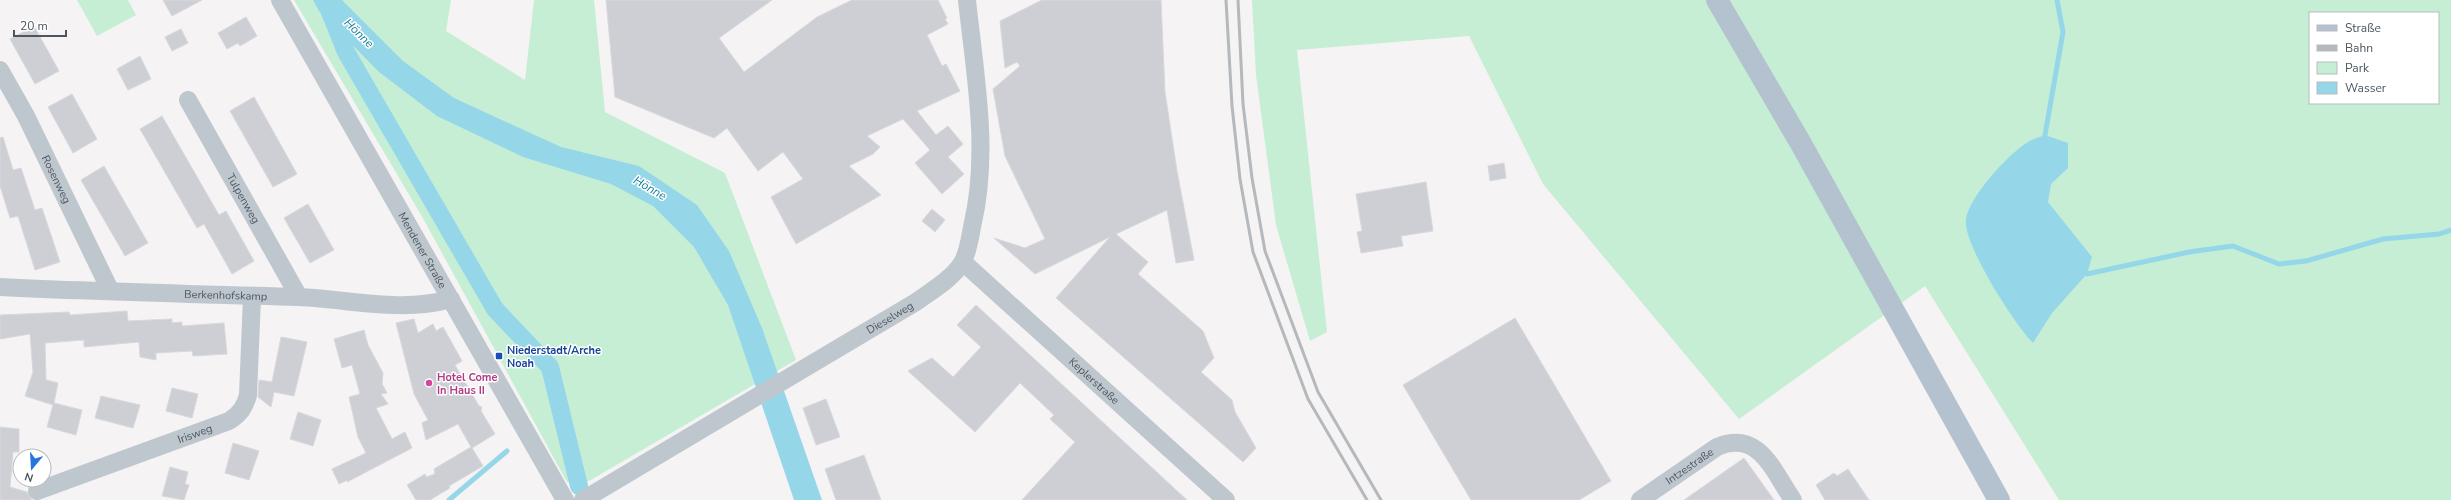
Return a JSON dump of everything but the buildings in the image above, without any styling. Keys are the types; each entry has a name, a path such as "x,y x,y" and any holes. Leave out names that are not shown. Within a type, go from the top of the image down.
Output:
{"main road":[{"path":"1717,0 1804,149 1999,500"}],"street":[{"name":"Mendener Straße","path":"280,0 565,500"},
{"path":"963,262 974,217 982,168 981,131 967,0"},
{"name":"Rosenweg","path":"0,70 26,116 110,290"},
{"name":"Tulpenweg","path":"188,100 299,297"},
{"name":"Dieselweg","path":"583,500 916,302 944,281 963,262"},
{"name":"Keplerstraße","path":"963,262 1226,500"},
{"name":"Berkenhofskamp","path":"0,287 110,290 252,297 299,297 406,306 429,305 451,299"},
{"name":"Irisweg","path":"37,491 229,421 238,415 245,406 248,395 252,297"},
{"name":"Intzestraße","path":"1640,500 1717,447 1731,441 1741,442 1760,451 1793,500"}],"green space":[{"path":"77,0 128,0 136,15 97,36"},
{"path":"294,0 451,0 446,31 525,80 534,0 594,0 605,112 725,173 796,360 589,481 567,482 424,220"},
{"path":"1252,0 2451,0 2451,500 2059,500 1925,286 1739,419 1543,184 1469,36 1297,50 1327,332 1310,341 1276,225 1256,75"}],"water":[{"name":"Hönne","path":"313,0 342,0 403,61 454,98 561,147 639,166 697,205 729,251 762,328 822,500 794,500 728,305 694,247 653,206 611,184 523,157 437,116 379,72 319,11"},
{"path":"2045,135 2068,143 2068,168 2051,184 2048,202 2092,257 2087,274 2052,313 2033,343 2014,319 1991,283 1972,246 1967,230 1966,219 1974,199 2000,166 2028,142"}],"waterway":[{"name":"Hönne","path":"325,0 346,52 495,309 550,367 579,486"},
{"path":"2045,135 2063,32 2057,0"},
{"path":"2087,274 2189,252 2233,246 2279,264 2306,261 2383,239 2439,234 2451,230"},
{"path":"449,500 507,451"}],"railway":[{"path":"1226,0 1232,106 1240,179 1253,252 1308,399 1367,500"},
{"path":"1238,0 1243,104 1252,178 1265,251 1318,392 1381,500"}],"place":[{"name":"Niederstadt/Arche Noah","path":"499,356"},
{"name":"Hotel Come In Haus II","path":"429,383"}]}
